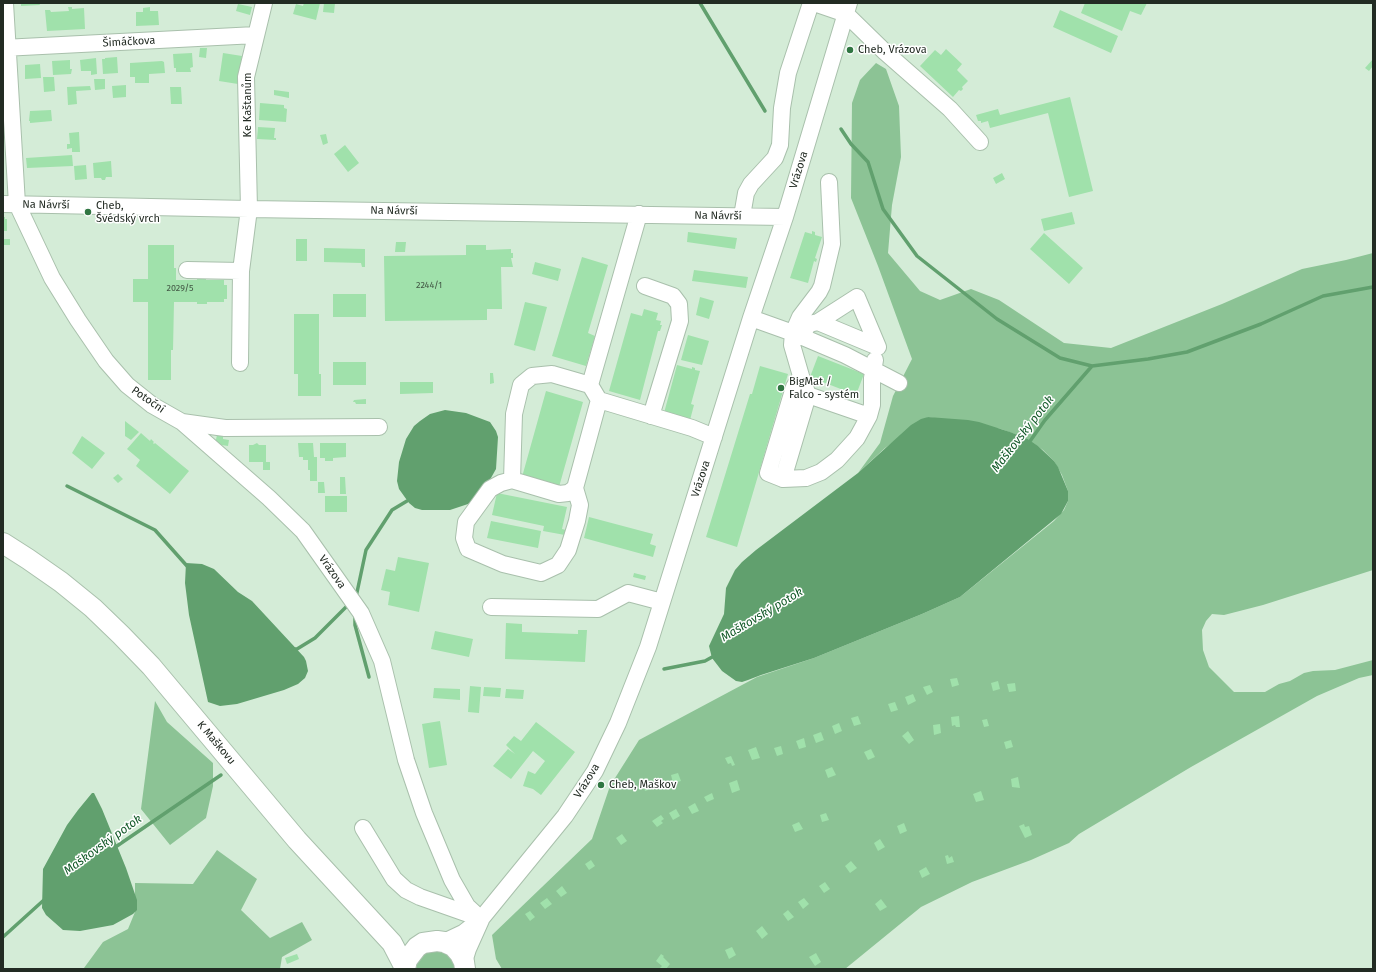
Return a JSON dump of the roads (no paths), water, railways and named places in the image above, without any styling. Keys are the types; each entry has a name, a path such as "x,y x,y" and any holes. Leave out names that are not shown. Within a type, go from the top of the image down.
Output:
{"main road":[{"name":"K Maškovu","path":"3,543 61,582 93,608 121,634 174,693 298,840 392,943 405,968"},
{"path":"367,914 407,938 423,943"},
{"path":"405,968 407,960 416,947 423,943 437,941 453,946 460,954 465,966"}],"street":[{"path":"5,3 10,204"},
{"name":"Ke Kaštanům","path":"240,363 241,271 249,209 246,77 264,3"},
{"path":"742,216 746,193 750,184 775,158 780,145 782,108 788,73 811,3"},
{"path":"814,3 848,8 885,52 950,109 980,142"},
{"name":"Vrázova","path":"444,942 463,933 481,919 565,816 595,772 618,723 648,647 784,217 848,8"},
{"name":"Šimáčkova","path":"5,48 256,35"},
{"path":"784,479 808,395 792,345 797,335 800,317 822,286 829,258 833,235 829,182"},
{"name":"Na Návrší","path":"10,204 784,217"},
{"name":"Potoční","path":"10,204 52,278 106,361 126,385 152,405 182,422 225,428 379,427"},
{"path":"639,214 590,384 599,400 692,428 714,437"},
{"path":"186,270 241,271"},
{"path":"645,286 673,296 679,304 680,321 651,416"},
{"path":"797,335 809,324 818,322 857,297 878,347 872,378 872,405 869,416 857,438 837,460 821,472 806,478 784,479 768,474 794,387 801,376"},
{"path":"751,318 845,355 899,383"},
{"path":"818,322 878,347"},
{"path":"512,480 514,414 521,385 532,376 552,374 590,384"},
{"path":"808,395 869,416"},
{"path":"575,488 568,493 559,494 512,480 501,483 490,489 466,522 464,538 468,549 503,564 541,573 558,565 568,550 577,521 580,505 575,488 599,400"},
{"name":"Vrázova","path":"182,422 269,498 302,531 361,613 382,661 406,760 424,813 452,880 467,906 481,919"},
{"path":"491,607 598,609 628,593 662,602"},
{"path":"363,828 394,879 406,890 481,919 468,948 465,966"}],"water":[{"path":"445,410 466,413 490,422 498,437 496,469 487,485 473,501 468,504 450,510 422,510 415,508 409,503 399,489 397,481 399,462 406,439 414,426 430,414"},
{"path":"928,417 979,422 1028,439 1038,446 1054,461 1058,467 1068,491 1068,501 1061,514 960,597 814,658 742,682 736,681 722,671 712,658 709,646 724,614 726,588 735,570 756,550 858,473 911,425"},
{"path":"186,563 202,564 214,569 238,592 252,601 304,657 308,671 305,678 298,684 284,690 237,704 220,706 208,702 189,615 185,583"},
{"path":"92,793 94,793 126,868 137,900 137,910 133,914 113,925 80,931 63,930 46,915 42,908 43,869 67,825"}],"waterway":[{"path":"700,3 765,111"},
{"path":"841,129 851,144 868,162 883,209 917,256 997,319 1060,358 1092,366"},
{"name":"Maškovský potok","path":"1028,444 1045,420 1092,366 1148,359 1187,352 1261,324 1323,296 1373,287"},
{"path":"67,486 155,530 187,566"},
{"path":"356,597 366,550 392,510 407,501"},
{"path":"293,649 297,649 315,638 350,603"},
{"path":"355,616 355,625 369,677"},
{"name":"Maškovský potok","path":"664,669 705,661 714,656"},
{"name":"Maškovský potok","path":"114,848 221,775"},
{"name":"Maškovský potok","path":"3,937 45,899"}],"place":[{"name":"Cheb, Vrázova","path":"850,50"},
{"name":"Cheb, Švédský vrch","path":"88,212"},
{"name":"BigMat / Falco - systém","path":"781,388"},
{"name":"Cheb, Maškov","path":"601,785"}]}
